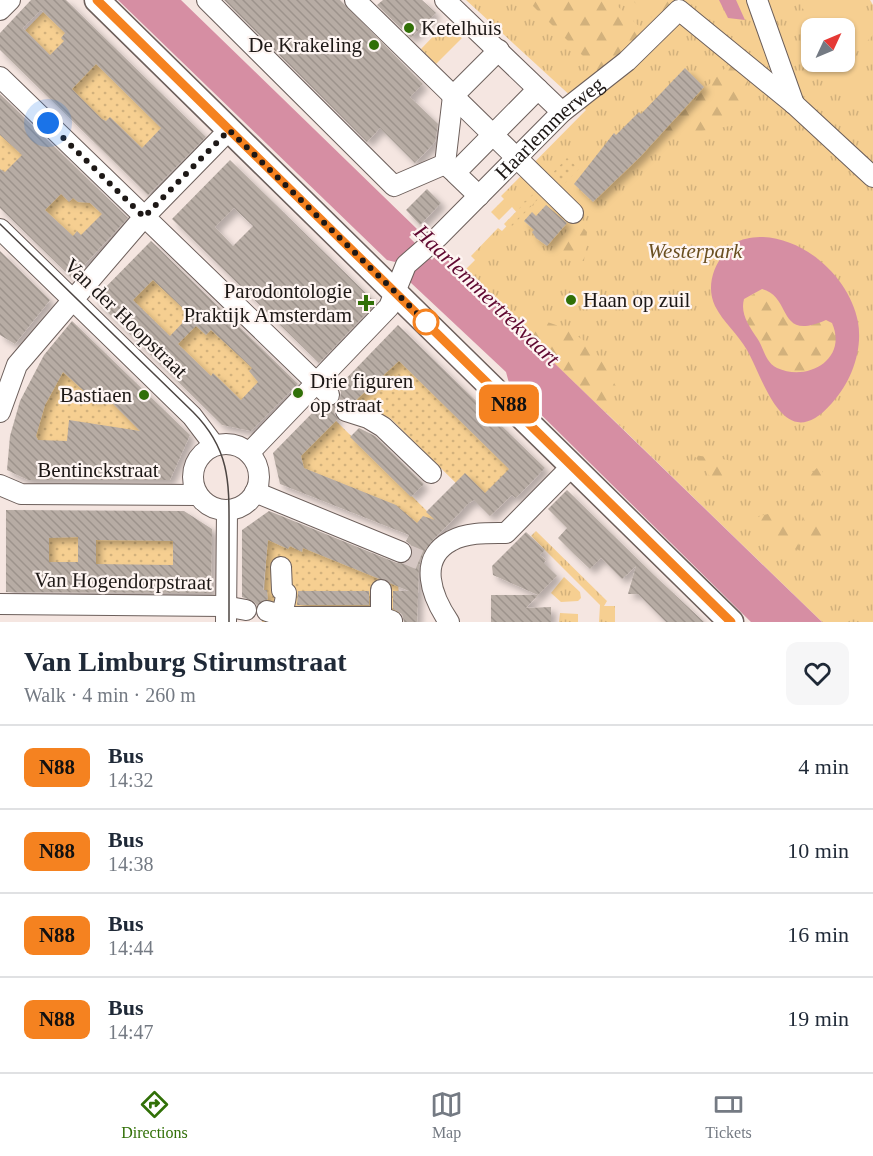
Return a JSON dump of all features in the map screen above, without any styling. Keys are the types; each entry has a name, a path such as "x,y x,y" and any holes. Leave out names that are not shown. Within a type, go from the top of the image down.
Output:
{"main road":[{"path":"97,0 731,622"}],"street":[{"path":"0,10 10,0"},
{"path":"207,0 394,186 450,168 493,135 538,89"},
{"path":"355,0 573,213"},
{"path":"445,0 562,112"},
{"path":"758,0 794,104 873,177"},
{"name":"Haarlemmerweg","path":"394,292 406,265 422,249 479,196 562,112 627,61 679,10 794,104"},
{"path":"479,196 450,168 453,96 499,50"},
{"path":"0,77 324,389"},
{"path":"0,412 8,360 73,299 144,217 229,130"},
{"name":"Van der Hoopstraat","path":"0,229 192,416 214,445"},
{"path":"249,453 324,389 388,307 394,292"},
{"path":"346,411 368,418 383,427 431,473"},
{"path":"232,444 249,453 258,472 255,492 245,504 227,510 210,507 198,495 193,484 192,472 203,452 214,445 232,444"},
{"path":"449,622 432,594 428,564 439,549 453,540 475,534 506,532 572,466"},
{"name":"Bentinckstraat","path":"0,485 21,494 198,495"},
{"path":"255,492 401,552"},
{"path":"227,510 233,613"},
{"path":"277,616 286,605 286,593 282,590 281,567"},
{"path":"277,616 385,620 381,590"},
{"name":"Van Hogendorpstraat","path":"0,604 233,613"}],"green space":[{"name":"Westerpark","path":"466,0 870,0 873,5 873,622 822,622 462,273 475,260 471,256 498,228 502,231 518,214 512,207 499,220 491,212 504,199 501,196 586,110"},
{"path":"527,0 611,0 645,32 603,76"},
{"path":"632,0 675,0 676,1 657,22"},
{"path":"807,0 844,0 873,29 873,35 855,54 855,18 813,18 801,7"},
{"path":"49,6 189,141 150,180 11,45"},
{"path":"446,23 462,38 436,64 421,49"},
{"path":"855,60 873,78 873,81 851,103 820,72 855,72"},
{"path":"729,64 734,64 749,80 730,126 668,137 665,130"},
{"path":"0,117 111,220 63,262 0,196"},
{"path":"567,158 579,169 558,190 547,179"},
{"path":"538,189 543,194 509,229 504,224"},
{"path":"577,221 587,232 584,261 568,255 557,241"},
{"path":"151,265 276,391 244,421 113,304"},
{"path":"762,289 771,293 786,315 800,325 811,325 826,319 832,323 835,336 834,347 822,364 801,372 789,372 777,368 770,362 748,324 743,310 744,300"},
{"path":"498,309 550,323 575,334 586,342 601,360 617,388 606,413"},
{"path":"70,343 171,441 19,466"},
{"path":"401,352 527,475 493,507 464,491 390,418 350,401"},
{"path":"333,418 436,520 421,533 290,476 286,458"},
{"path":"694,455 728,460 725,478 717,486"},
{"path":"820,465 825,479 814,493 813,509 822,514 829,529 825,538 824,555 821,556 808,533 802,509 804,486 810,475"},
{"path":"787,509 799,550 789,547 753,521 760,516"},
{"path":"17,528 193,529 196,579 16,578"},
{"path":"536,531 607,601 604,606 615,606 615,622 599,622 600,605 531,536"},
{"path":"268,532 398,581 400,622 262,622"},
{"path":"564,577 580,592 581,598 578,601 561,602 551,593"},
{"path":"560,613 578,614 578,622 559,622"}],"shaded area":[{"path":"118,0 181,0 417,229 409,237 432,260 439,252 450,262 447,266 481,299 484,295 822,622 751,622 509,383 506,372 410,282 400,257 395,262 387,260"},
{"path":"719,0 736,0 745,20 728,18"},
{"path":"760,237 779,239 795,245 824,264 846,291 858,322 857,355 845,386 832,403 815,418 801,422 789,419 778,409 747,350 718,312 712,297 714,270 724,254 737,242","holes":["762,289 772,294 792,322 799,326 826,320 832,323 836,336 835,347 830,357 822,364 801,372 789,372 777,368 770,362 746,320 743,304 744,299"]}],"building":[{"path":"31,0 66,0 206,137 148,195 0,50 0,33","holes":["41,10 65,33 61,38 64,41 50,55 23,28","96,64 161,128 142,148 110,117 106,121 102,119 72,89"]},
{"path":"224,0 340,0 423,84 410,97 438,124 435,142 415,163 380,128 367,142"},
{"name":"Ketelhuis","path":"383,0 422,0 436,13 411,38 377,5"},
{"path":"685,68 704,87 640,157 593,202 574,184 614,133 616,135 639,112 641,114"},
{"path":"0,94 128,218 72,278 0,208 0,169 5,172 22,155 0,135","holes":["61,194 69,202 73,198 78,202 90,203 102,214 81,235 77,231 73,236 45,210"]},
{"path":"230,160 376,303 319,363 172,219","holes":["234,208 253,226 233,246 215,227"]},
{"path":"427,189 441,203 420,225 406,210"},
{"path":"546,205 567,223 547,246 536,238 532,232 534,230 524,221 532,212 536,216"},
{"path":"151,241 298,384 251,431 222,425 94,299","holes":["153,280 190,315 170,336 133,300","196,326 206,335 211,330 252,368 249,371 258,382 241,400 213,373 211,376 178,344"]},
{"path":"0,251 50,300 15,344 0,335"},
{"path":"72,321 190,435 170,480 28,480 7,470 10,436 20,401 44,355","holes":["63,372 95,401 102,393 140,431 69,420 67,441 38,440 36,436 45,405"]},
{"path":"398,325 545,468 516,498 512,495 490,516 474,500 469,503 431,542 419,565 417,622 404,622 402,614 393,609 393,591 409,591 303,548 302,552 290,546 288,549 268,540 263,590 267,590 268,599 257,605 242,597 242,530 269,511 397,563 408,562 412,556 411,545 406,541 409,535 280,484 273,453 321,404 327,407 337,404 334,413 338,419 301,456 304,468 396,505 417,523 423,516 435,520 426,512 465,473 485,493 509,469 399,361 355,401 344,399 339,402 341,392 338,387"},
{"path":"359,428 375,436 424,484 411,497 350,437"},
{"path":"567,490 704,622 666,622 638,594 628,594 636,566 622,579 601,558 590,569 574,554 558,538 567,528 548,509"},
{"path":"6,510 184,511 212,529 211,593 6,592","holes":["78,537 78,562 49,562 49,538","96,540 173,541 173,565 96,564"]},
{"path":"526,532 545,550 540,555 546,560 544,563 557,576 538,595 493,575 492,566"},
{"path":"298,591 369,591 369,605 297,605"},
{"path":"491,595 538,595 526,608 551,607 551,622 491,622"}],"tunnel":[{"path":"401,552 425,562"}],"tram line":[{"path":"0,224 193,412 206,426 215,441 222,455 228,486 229,622"}],"bus line":[{"name":"N88","path":"97,0 731,622"}],"place":[{"name":"Ketelhuis","path":"409,28"},
{"name":"De Krakeling","path":"374,45"},
{"name":"Haan op zuil","path":"571,300"},
{"name":"Parodontologie Praktijk Amsterdam","path":"366,303"},
{"name":"Drie figuren op straat","path":"298,393"},
{"name":"Bastiaen","path":"144,395"}],"route":[{"path":"48,123 144,217 229,130 426,322"}],"water label":[{"name":"Haarlemmertrekvaart","path":"487,295"}]}
